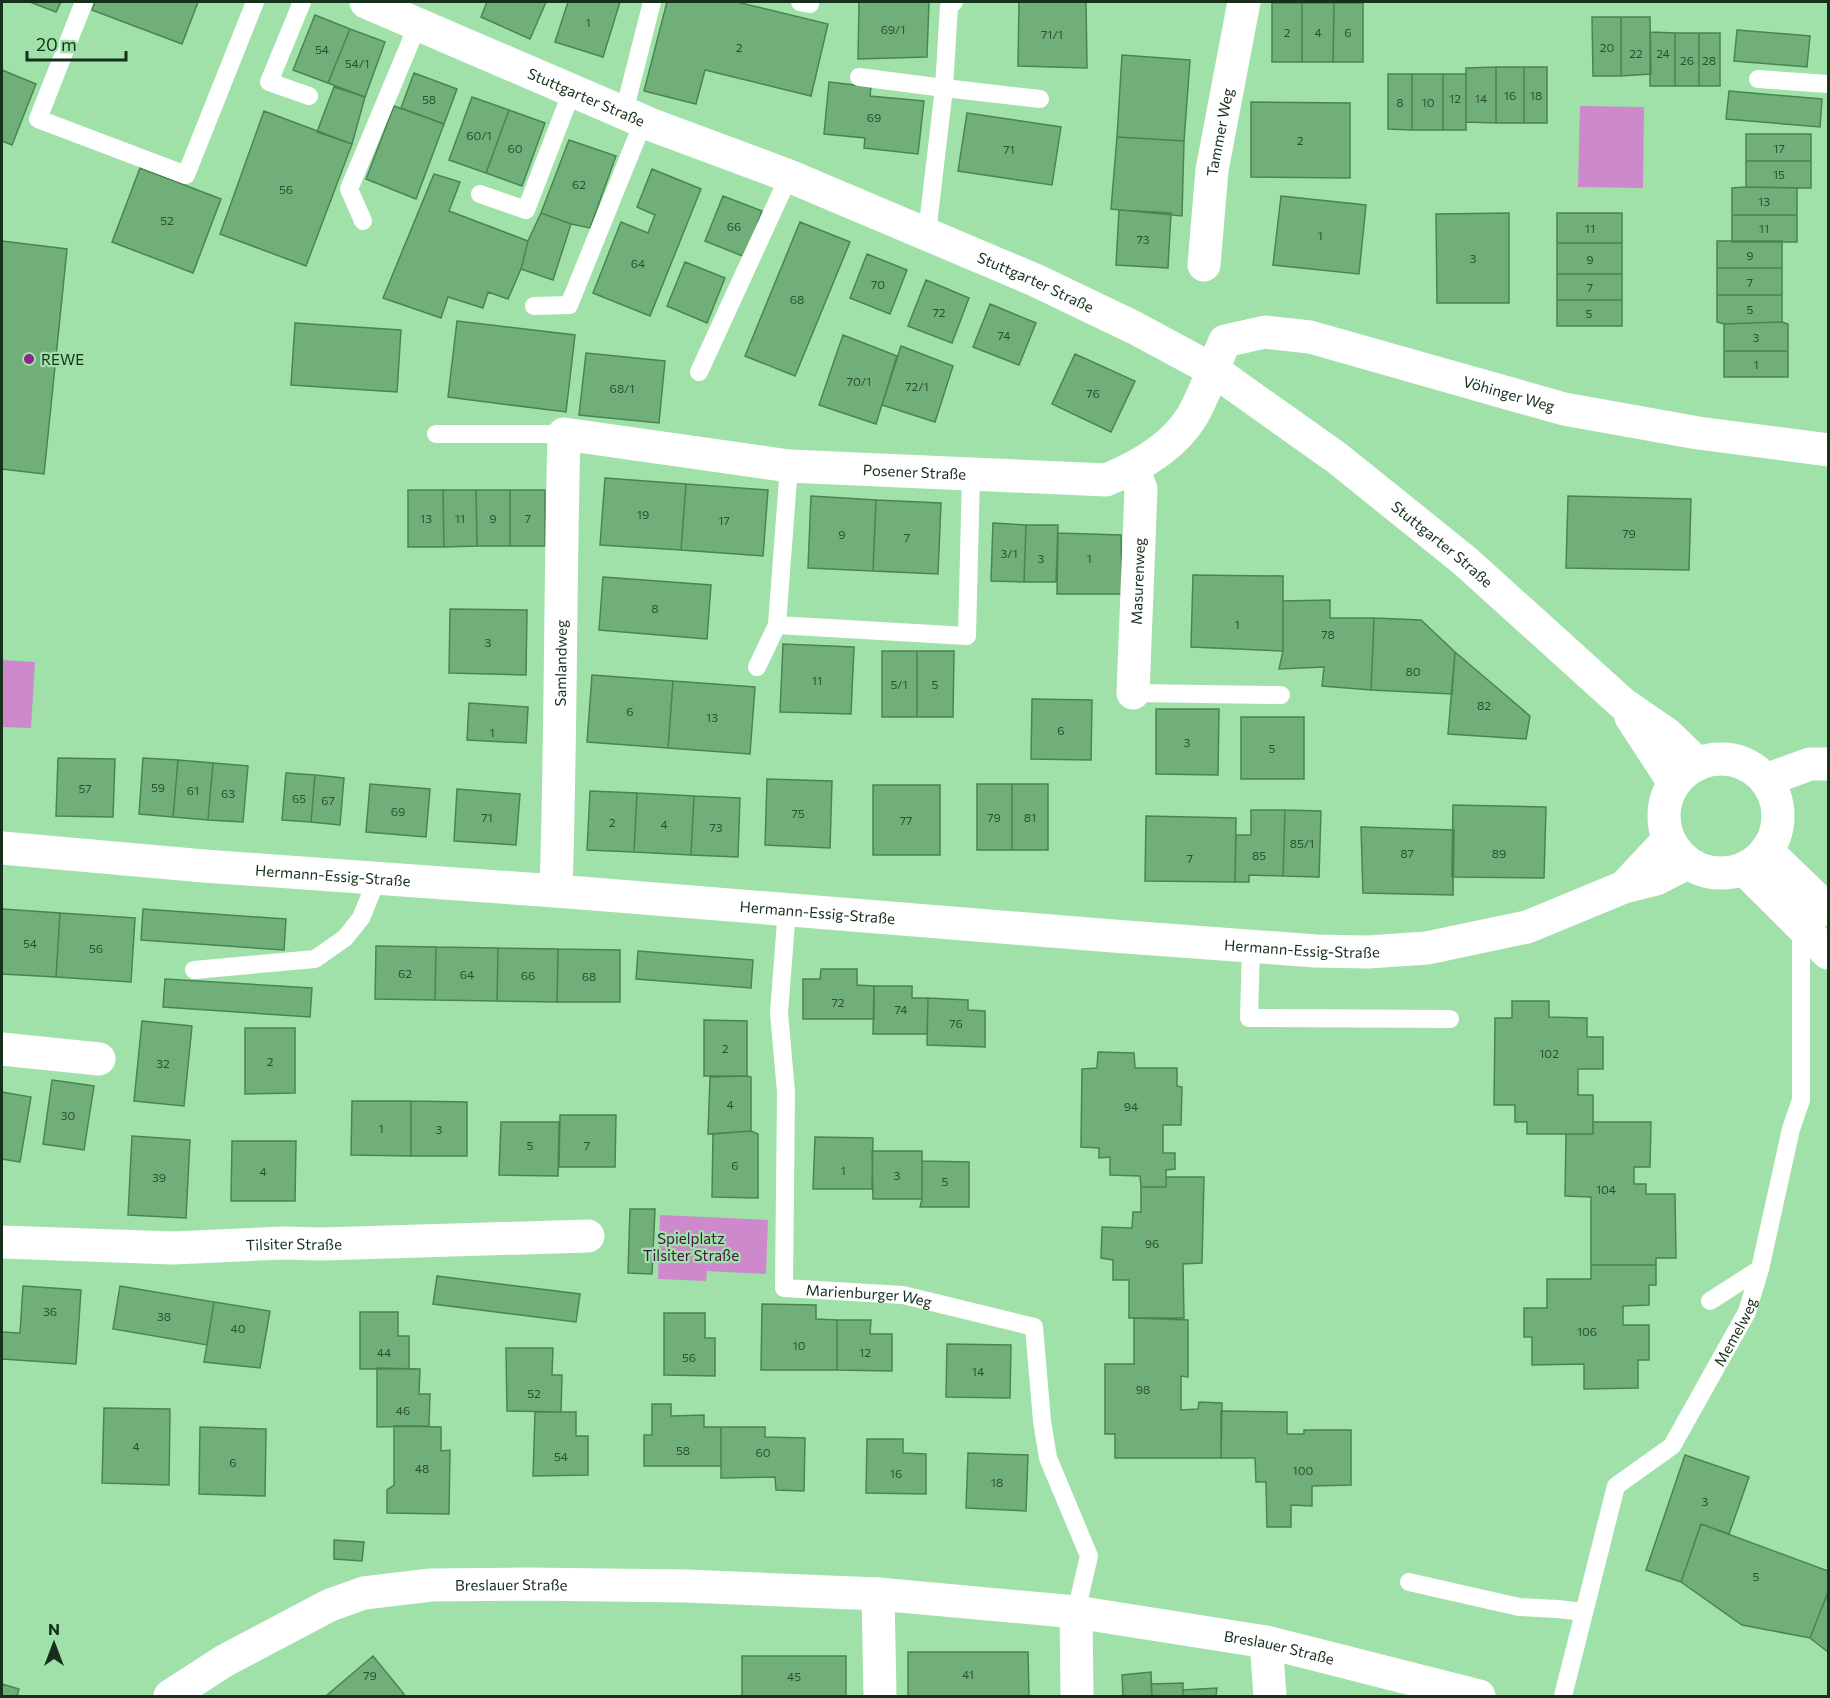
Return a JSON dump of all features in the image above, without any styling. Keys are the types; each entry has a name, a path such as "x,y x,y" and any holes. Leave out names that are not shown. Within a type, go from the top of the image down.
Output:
{"street":[{"name":"Stuttgarter Straße","path":"366,2 652,125 789,176 927,233 1046,285 1135,328 1213,370 1337,458 1465,561 1622,703 1667,734 1686,773"},
{"name":"Tammer Weg","path":"1204,265 1212,170 1244,2"},
{"name":"Vöhinger Weg","path":"1213,370 1225,341 1265,332 1299,336 1321,340 1564,409 1698,433 1828,450"},
{"name":"Posener Straße","path":"564,434 789,466 1106,480 1133,469 1168,444 1191,418 1213,370"},
{"name":"Samlandweg","path":"556,891 560,776 564,434"},
{"name":"Masurenweg","path":"1133,469 1141,489 1133,693"},
{"path":"1712,759 1727,759 1755,770 1766,780 1778,808 1778,823 1775,837 1756,860 1729,873 1714,874 1700,870 1677,851 1664,825 1663,810 1667,795 1686,773 1712,759"},
{"path":"1766,780 1810,764 1828,764"},
{"name":"Hermann-Essig-Straße","path":"2,848 1316,951 1368,952 1427,948 1527,927 1624,887 1677,851"},
{"path":"1756,860 1815,918 1828,953"},
{"path":"2,1049 99,1059"},
{"name":"Tilsiter Straße","path":"2,1242 173,1248 283,1243 322,1244 588,1236"},
{"name":"Breslauer Straße","path":"170,1696 224,1660 330,1605 364,1593 432,1585 526,1584 686,1586 878,1594 1076,1612 1266,1642 1474,1696"},
{"path":"878,1594 880,1696"},
{"path":"1076,1612 1077,1696"},
{"path":"1266,1642 1270,1696"}],"lane":[{"path":"84,2 38,119 186,175 255,2"},
{"path":"302,2 269,82 309,96"},
{"path":"534,306 569,305 634,116 652,2"},
{"path":"927,233 944,88 949,6 954,2"},
{"path":"363,221 349,189 418,24"},
{"path":"859,77 1040,99"},
{"path":"1758,80 1828,84"},
{"path":"480,194 526,210 572,91"},
{"path":"699,372 789,176"},
{"path":"436,434 564,434"},
{"path":"757,667 777,625 789,466"},
{"path":"777,625 967,636 971,474"},
{"path":"1133,693 1281,694"},
{"path":"194,970 315,959 345,938 361,918 377,879"},
{"name":"Marienburger Weg","path":"787,909 779,1013 786,1092 784,1288 903,1295 1034,1327 1042,1421 1048,1458 1089,1556 1076,1612"},
{"name":"Memelweg","path":"1563,1696 1616,1486 1672,1446 1747,1312 1760,1269 1791,1129 1801,1100 1815,918"},
{"path":"1251,946 1249,1018 1450,1020"},
{"path":"1710,1301 1760,1269"},
{"path":"1409,1582 1519,1607 1558,1608 1583,1612"}],"green space":[{"path":"1580,106 1644,107 1643,188 1578,187"},
{"path":"2,660 35,662 31,728 2,727"},
{"name":"Spielplatz Tilsiter Straße","path":"660,1215 768,1220 766,1274 707,1271 706,1281 658,1279"}],"building":[{"path":"30,2 61,2 56,12"},
{"path":"95,2 198,2 182,44 92,10"},
{"path":"487,2 546,2 530,39 481,17"},
{"path":"568,2 620,2 603,57 555,42"},
{"path":"667,2 737,2 828,24 811,96 705,70 696,104 644,91"},
{"path":"859,2 929,2 927,57 858,59"},
{"path":"1019,2 1086,2 1087,68 1018,66"},
{"path":"1272,3 1302,3 1302,62 1272,62"},
{"path":"1302,3 1334,3 1333,62 1302,62"},
{"path":"1334,3 1363,3 1363,62 1333,62"},
{"path":"315,15 350,29 328,83 293,70"},
{"path":"1592,17 1621,17 1621,76 1593,76"},
{"path":"1621,17 1650,17 1651,74 1621,76"},
{"path":"350,29 385,42 365,97 328,83"},
{"path":"1737,30 1810,36 1807,67 1734,61"},
{"path":"1650,32 1675,33 1675,86 1650,86"},
{"path":"1675,33 1699,33 1699,86 1675,86"},
{"path":"1699,33 1720,33 1720,86 1699,86"},
{"path":"1122,55 1190,60 1184,141 1117,137"},
{"path":"1496,67 1496,123 1466,122 1466,68"},
{"path":"1496,67 1524,67 1524,123 1496,123"},
{"path":"1524,67 1547,67 1547,123 1524,123"},
{"path":"2,70 36,84 12,145 2,141"},
{"path":"414,73 457,89 444,124 401,108"},
{"path":"1388,74 1412,74 1412,130 1388,129"},
{"path":"1412,74 1443,74 1443,130 1412,130"},
{"path":"1443,74 1466,74 1466,130 1443,130"},
{"path":"829,82 871,87 870,96 924,101 918,154 864,148 865,138 824,134"},
{"path":"334,87 365,97 352,144 317,132"},
{"path":"1729,91 1822,99 1820,127 1726,119"},
{"path":"472,97 509,110 486,173 449,160"},
{"path":"1251,102 1350,103 1350,178 1251,177"},
{"path":"394,106 444,124 416,199 366,179"},
{"path":"509,110 545,123 522,186 486,173"},
{"path":"264,111 352,144 306,266 220,234"},
{"path":"967,113 1061,127 1052,185 958,171"},
{"path":"1746,134 1811,134 1811,161 1746,161"},
{"path":"1117,137 1184,141 1182,216 1111,209"},
{"path":"569,140 616,156 590,228 541,213"},
{"path":"1746,161 1811,161 1811,188 1746,187"},
{"path":"140,168 221,199 193,273 112,242"},
{"path":"652,169 701,189 650,316 593,293 621,222 648,233 655,215 637,207"},
{"path":"434,174 460,182 449,211 528,241 521,269 508,299 488,292 483,308 448,297 441,318 383,298"},
{"path":"1732,188 1797,188 1797,215 1732,215"},
{"path":"723,196 762,211 745,257 705,241"},
{"path":"1281,196 1366,205 1359,274 1273,265"},
{"path":"1119,210 1171,213 1168,268 1116,265"},
{"path":"541,213 571,224 553,280 521,269 528,241"},
{"path":"1509,213 1509,303 1437,303 1436,214"},
{"path":"1557,213 1622,213 1622,243 1557,243"},
{"path":"1732,215 1797,215 1797,242 1732,242"},
{"path":"800,222 850,242 795,376 745,356"},
{"name":"REWE","path":"2,241 67,249 44,474 2,469"},
{"path":"1717,241 1782,241 1782,268 1717,268"},
{"path":"1557,243 1622,243 1622,274 1557,274"},
{"path":"867,254 907,270 890,314 850,298"},
{"path":"685,262 725,278 707,323 667,306"},
{"path":"1717,268 1782,268 1782,295 1717,295"},
{"path":"1557,274 1622,274 1622,300 1557,300"},
{"path":"926,280 969,298 952,343 908,326"},
{"path":"1717,295 1782,295 1782,322 1724,324 1717,322"},
{"path":"1557,300 1622,300 1622,326 1557,326"},
{"path":"990,304 1036,323 1019,365 973,347"},
{"path":"457,321 575,335 566,412 448,397"},
{"path":"1782,322 1788,324 1788,351 1724,351 1724,324"},
{"path":"295,323 401,330 397,392 291,385"},
{"path":"843,335 897,356 876,424 819,405"},
{"path":"901,346 953,366 935,422 882,405"},
{"path":"1724,351 1788,351 1788,377 1724,377"},
{"path":"586,353 665,361 659,423 579,415"},
{"path":"1075,354 1135,381 1111,432 1052,404"},
{"path":"605,478 686,484 681,550 600,545"},
{"path":"686,484 768,490 763,556 681,550"},
{"path":"408,490 443,490 444,547 408,547"},
{"path":"443,490 476,490 477,546 444,547"},
{"path":"476,490 510,490 510,546 477,546"},
{"path":"510,490 545,490 545,546 510,546"},
{"path":"811,496 876,500 873,571 808,568"},
{"path":"1568,496 1691,499 1689,570 1566,568"},
{"path":"876,500 941,503 938,574 873,571"},
{"path":"993,523 1026,525 1024,582 991,581"},
{"path":"1026,525 1058,525 1056,582 1024,582"},
{"path":"1058,533 1121,535 1122,594 1057,594"},
{"path":"1193,575 1283,576 1283,651 1191,647"},
{"path":"603,577 711,585 707,639 599,630"},
{"path":"1330,600 1330,618 1374,618 1371,690 1322,686 1324,667 1279,669 1283,651 1283,601"},
{"path":"450,609 527,610 526,675 449,673"},
{"path":"1374,618 1421,620 1455,652 1452,694 1371,690"},
{"path":"783,644 854,647 851,714 780,712"},
{"path":"882,651 917,651 917,717 882,717"},
{"path":"917,651 954,651 953,717 917,717"},
{"path":"1455,652 1530,716 1526,739 1448,734"},
{"path":"592,675 673,681 668,748 587,742"},
{"path":"673,681 755,687 750,754 668,748"},
{"path":"1032,699 1092,700 1091,760 1031,759"},
{"path":"469,703 528,707 526,743 467,740"},
{"path":"1156,709 1219,709 1218,775 1156,774"},
{"path":"1241,717 1304,717 1304,779 1241,779"},
{"path":"58,758 115,759 113,817 56,816"},
{"path":"143,758 178,760 173,817 139,814"},
{"path":"178,760 213,763 208,820 173,817"},
{"path":"213,763 248,766 243,822 208,820"},
{"path":"286,773 315,775 311,822 282,820"},
{"path":"315,775 344,778 340,825 311,822"},
{"path":"767,779 832,781 830,848 765,845"},
{"path":"370,784 430,789 426,837 366,832"},
{"path":"977,784 1012,784 1012,850 977,850"},
{"path":"1012,784 1048,784 1048,850 1012,850"},
{"path":"873,785 940,785 940,855 873,855"},
{"path":"457,789 520,794 516,845 454,841"},
{"path":"590,791 637,793 634,852 587,850"},
{"path":"637,793 694,796 691,855 634,852"},
{"path":"694,796 740,798 738,857 691,855"},
{"path":"1453,805 1546,807 1544,878 1452,877"},
{"path":"1251,810 1285,810 1283,876 1249,875 1249,882 1235,882 1236,835 1251,835"},
{"path":"1285,810 1321,811 1319,877 1283,876"},
{"path":"1146,816 1236,818 1235,882 1145,881"},
{"path":"1361,827 1454,830 1453,895 1363,893"},
{"path":"2,909 60,913 56,977 2,974"},
{"path":"143,909 286,919 284,950 141,940"},
{"path":"60,913 135,918 131,982 56,977"},
{"path":"376,946 436,947 435,1000 375,999"},
{"path":"436,947 498,948 497,1001 435,1000"},
{"path":"498,948 558,949 557,1002 497,1001"},
{"path":"558,949 620,950 620,1002 557,1002"},
{"path":"638,951 753,960 751,988 636,979"},
{"path":"821,969 857,969 857,985 874,986 874,1019 803,1019 803,979 820,979"},
{"path":"165,979 312,988 310,1017 163,1007"},
{"path":"874,986 912,986 912,998 928,998 927,1034 873,1034"},
{"path":"928,998 968,1000 968,1010 985,1011 985,1047 927,1045"},
{"path":"1512,1001 1549,1001 1549,1017 1587,1018 1587,1037 1603,1037 1603,1069 1578,1069 1578,1095 1593,1095 1593,1134 1527,1134 1527,1122 1515,1122 1515,1105 1494,1105 1495,1018 1512,1018"},
{"path":"704,1020 747,1021 747,1076 704,1076"},
{"path":"142,1021 192,1026 184,1106 134,1101"},
{"path":"245,1028 295,1028 295,1093 245,1094"},
{"path":"1098,1052 1134,1053 1135,1068 1177,1068 1177,1086 1182,1087 1181,1125 1163,1125 1163,1153 1175,1153 1175,1169 1166,1170 1166,1187 1141,1187 1140,1176 1110,1175 1110,1157 1099,1158 1099,1148 1081,1147 1082,1069 1097,1068"},
{"path":"710,1077 751,1077 751,1131 708,1134"},
{"path":"52,1080 94,1086 84,1150 43,1144"},
{"path":"2,1092 31,1097 20,1162 2,1159"},
{"path":"352,1101 411,1101 411,1156 351,1155"},
{"path":"411,1101 467,1102 467,1156 411,1156"},
{"path":"560,1115 616,1115 615,1167 559,1167"},
{"path":"501,1122 559,1122 558,1176 499,1175"},
{"path":"1593,1122 1651,1122 1650,1167 1634,1167 1634,1184 1646,1184 1646,1194 1675,1194 1676,1258 1656,1258 1656,1265 1591,1265 1591,1197 1565,1196 1566,1134 1593,1134"},
{"path":"751,1131 758,1134 758,1198 712,1197 713,1134"},
{"path":"132,1136 190,1140 186,1218 128,1215"},
{"path":"815,1137 873,1138 872,1189 813,1189"},
{"path":"232,1141 296,1141 295,1201 231,1201"},
{"path":"872,1151 922,1151 922,1199 873,1199"},
{"path":"922,1161 969,1162 969,1207 920,1207"},
{"path":"1166,1177 1204,1177 1202,1263 1183,1264 1184,1318 1129,1318 1129,1280 1113,1280 1113,1260 1101,1258 1102,1227 1132,1228 1133,1212 1141,1212 1141,1187 1166,1187"},
{"path":"630,1209 655,1209 652,1274 628,1273"},
{"path":"1591,1265 1656,1265 1656,1285 1649,1285 1649,1305 1623,1306 1623,1325 1649,1325 1649,1360 1638,1360 1638,1388 1584,1389 1584,1364 1532,1365 1532,1337 1524,1337 1524,1308 1547,1308 1547,1279 1591,1279"},
{"path":"437,1276 580,1294 576,1322 433,1304"},
{"path":"23,1286 81,1290 76,1364 2,1359 2,1332 20,1333"},
{"path":"120,1286 214,1302 207,1345 113,1329"},
{"path":"214,1302 270,1311 260,1368 204,1362"},
{"path":"762,1304 816,1305 816,1319 837,1320 837,1370 761,1370"},
{"path":"360,1312 398,1312 398,1336 409,1336 409,1369 360,1369"},
{"path":"664,1313 705,1313 705,1338 715,1338 715,1376 664,1375"},
{"path":"1134,1318 1188,1320 1188,1377 1181,1376 1181,1410 1198,1409 1199,1402 1222,1403 1221,1458 1115,1458 1115,1434 1105,1434 1105,1364 1134,1364"},
{"path":"837,1320 871,1320 870,1334 892,1334 892,1371 837,1370"},
{"path":"947,1344 1011,1345 1010,1398 946,1397"},
{"path":"506,1348 553,1348 552,1375 562,1375 561,1412 507,1411"},
{"path":"377,1368 420,1369 419,1394 430,1394 429,1426 377,1427"},
{"path":"652,1404 671,1404 671,1416 704,1415 704,1427 721,1427 721,1466 644,1466 644,1435 652,1435"},
{"path":"104,1408 170,1409 169,1485 102,1483"},
{"path":"1221,1411 1287,1412 1287,1434 1304,1434 1304,1430 1351,1430 1351,1485 1312,1486 1312,1506 1291,1505 1291,1527 1267,1527 1266,1482 1256,1482 1255,1458 1221,1458"},
{"path":"535,1412 576,1412 576,1436 588,1436 588,1475 533,1476"},
{"path":"394,1426 441,1427 441,1451 450,1450 449,1514 387,1513 387,1490 394,1485"},
{"path":"200,1427 266,1429 265,1496 199,1494"},
{"path":"721,1427 765,1427 765,1437 805,1438 804,1491 776,1490 775,1477 721,1478"},
{"path":"867,1439 903,1439 903,1453 926,1454 926,1494 866,1493"},
{"path":"968,1453 1028,1455 1026,1511 966,1508"},
{"path":"1685,1455 1749,1477 1729,1534 1701,1524 1681,1582 1646,1570"},
{"path":"1701,1524 1828,1571 1828,1592 1810,1638 1742,1625 1681,1582"},
{"path":"334,1540 364,1542 362,1561 334,1559"},
{"path":"1828,1592 1828,1652 1810,1638"},
{"path":"908,1652 1028,1652 1029,1696 908,1696"},
{"path":"373,1656 404,1694 401,1696 326,1696"},
{"path":"742,1656 846,1656 846,1696 742,1696"},
{"path":"1151,1672 1152,1696 1123,1696 1122,1675"},
{"path":"1183,1683 1183,1696 1152,1696 1151,1684"},
{"path":"2,1684 19,1689 17,1696 2,1696"},
{"path":"1217,1688 1216,1696 1183,1696 1183,1690"}],"place":[{"name":"REWE","path":"29,359"}]}
